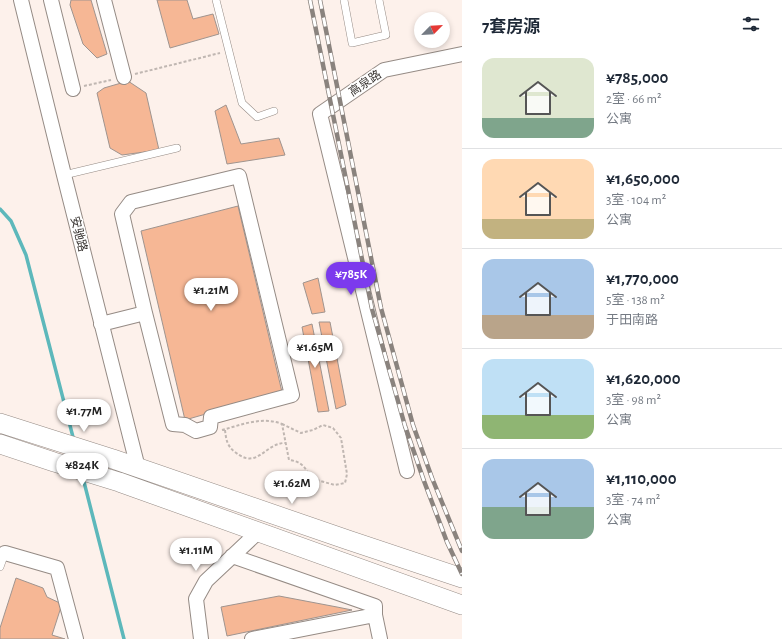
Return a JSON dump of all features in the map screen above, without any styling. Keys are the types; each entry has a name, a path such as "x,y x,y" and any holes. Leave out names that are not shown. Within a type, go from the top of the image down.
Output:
{"street":[{"name":"安驰路","path":"22,0 64,175 138,468"},
{"path":"51,0 73,89"},
{"path":"104,0 124,76"},
{"name":"高泉路","path":"407,471 320,114 384,70 462,54"},
{"path":"239,176 292,395 211,417 210,427 196,431 185,425 173,424 145,312 122,214 131,202 239,176"},
{"path":"102,324 145,312"},
{"path":"0,423 113,459 462,578"},
{"path":"0,444 119,482 462,605"},
{"path":"201,639 196,599 206,581 258,532"},
{"path":"3,552 57,568 76,639"},
{"path":"232,556 375,606 375,615 380,639"},
{"path":"252,639 304,634 375,615"}],"lane":[{"path":"216,0 242,103 257,117 274,111"},
{"path":"344,0 352,42 386,35 380,0"},
{"path":"64,175 177,148"},
{"path":"0,567 3,552"}],"path":[{"path":"210,427 214,432 264,420 275,421 282,424 300,433 313,430 323,425 333,428 341,438 347,474 345,483 335,485 309,478 308,471 297,461 289,460 282,424"},
{"path":"225,430 226,441 231,450 241,457 253,459 263,454 278,442 286,443"}],"building":[{"path":"71,0 91,0 107,54 97,58 83,44 70,5"},
{"path":"157,0 187,0 193,19 213,14 219,34 170,48"},
{"path":"128,81 146,93 159,150 122,155 110,148 97,93 104,88"},
{"path":"226,105 241,144 279,138 285,155 227,164 215,111"},
{"path":"238,206 282,392 185,420 141,231"},
{"path":"318,278 325,312 312,314 303,283"},
{"path":"319,322 330,322 346,405 336,409"},
{"path":"312,324 329,411 318,412 302,327"},
{"path":"16,578 43,588 47,597 62,604 52,635 65,639 0,639 0,628"},
{"path":"279,596 352,610 227,636 221,607"}],"waterway":[{"path":"0,209 11,221 26,255 74,441"},
{"path":"83,478 124,639"}],"railway":[{"path":"310,0 372,309 405,426 447,542 462,574"},
{"path":"320,0 381,308 413,425 432,478 462,551"}]}
